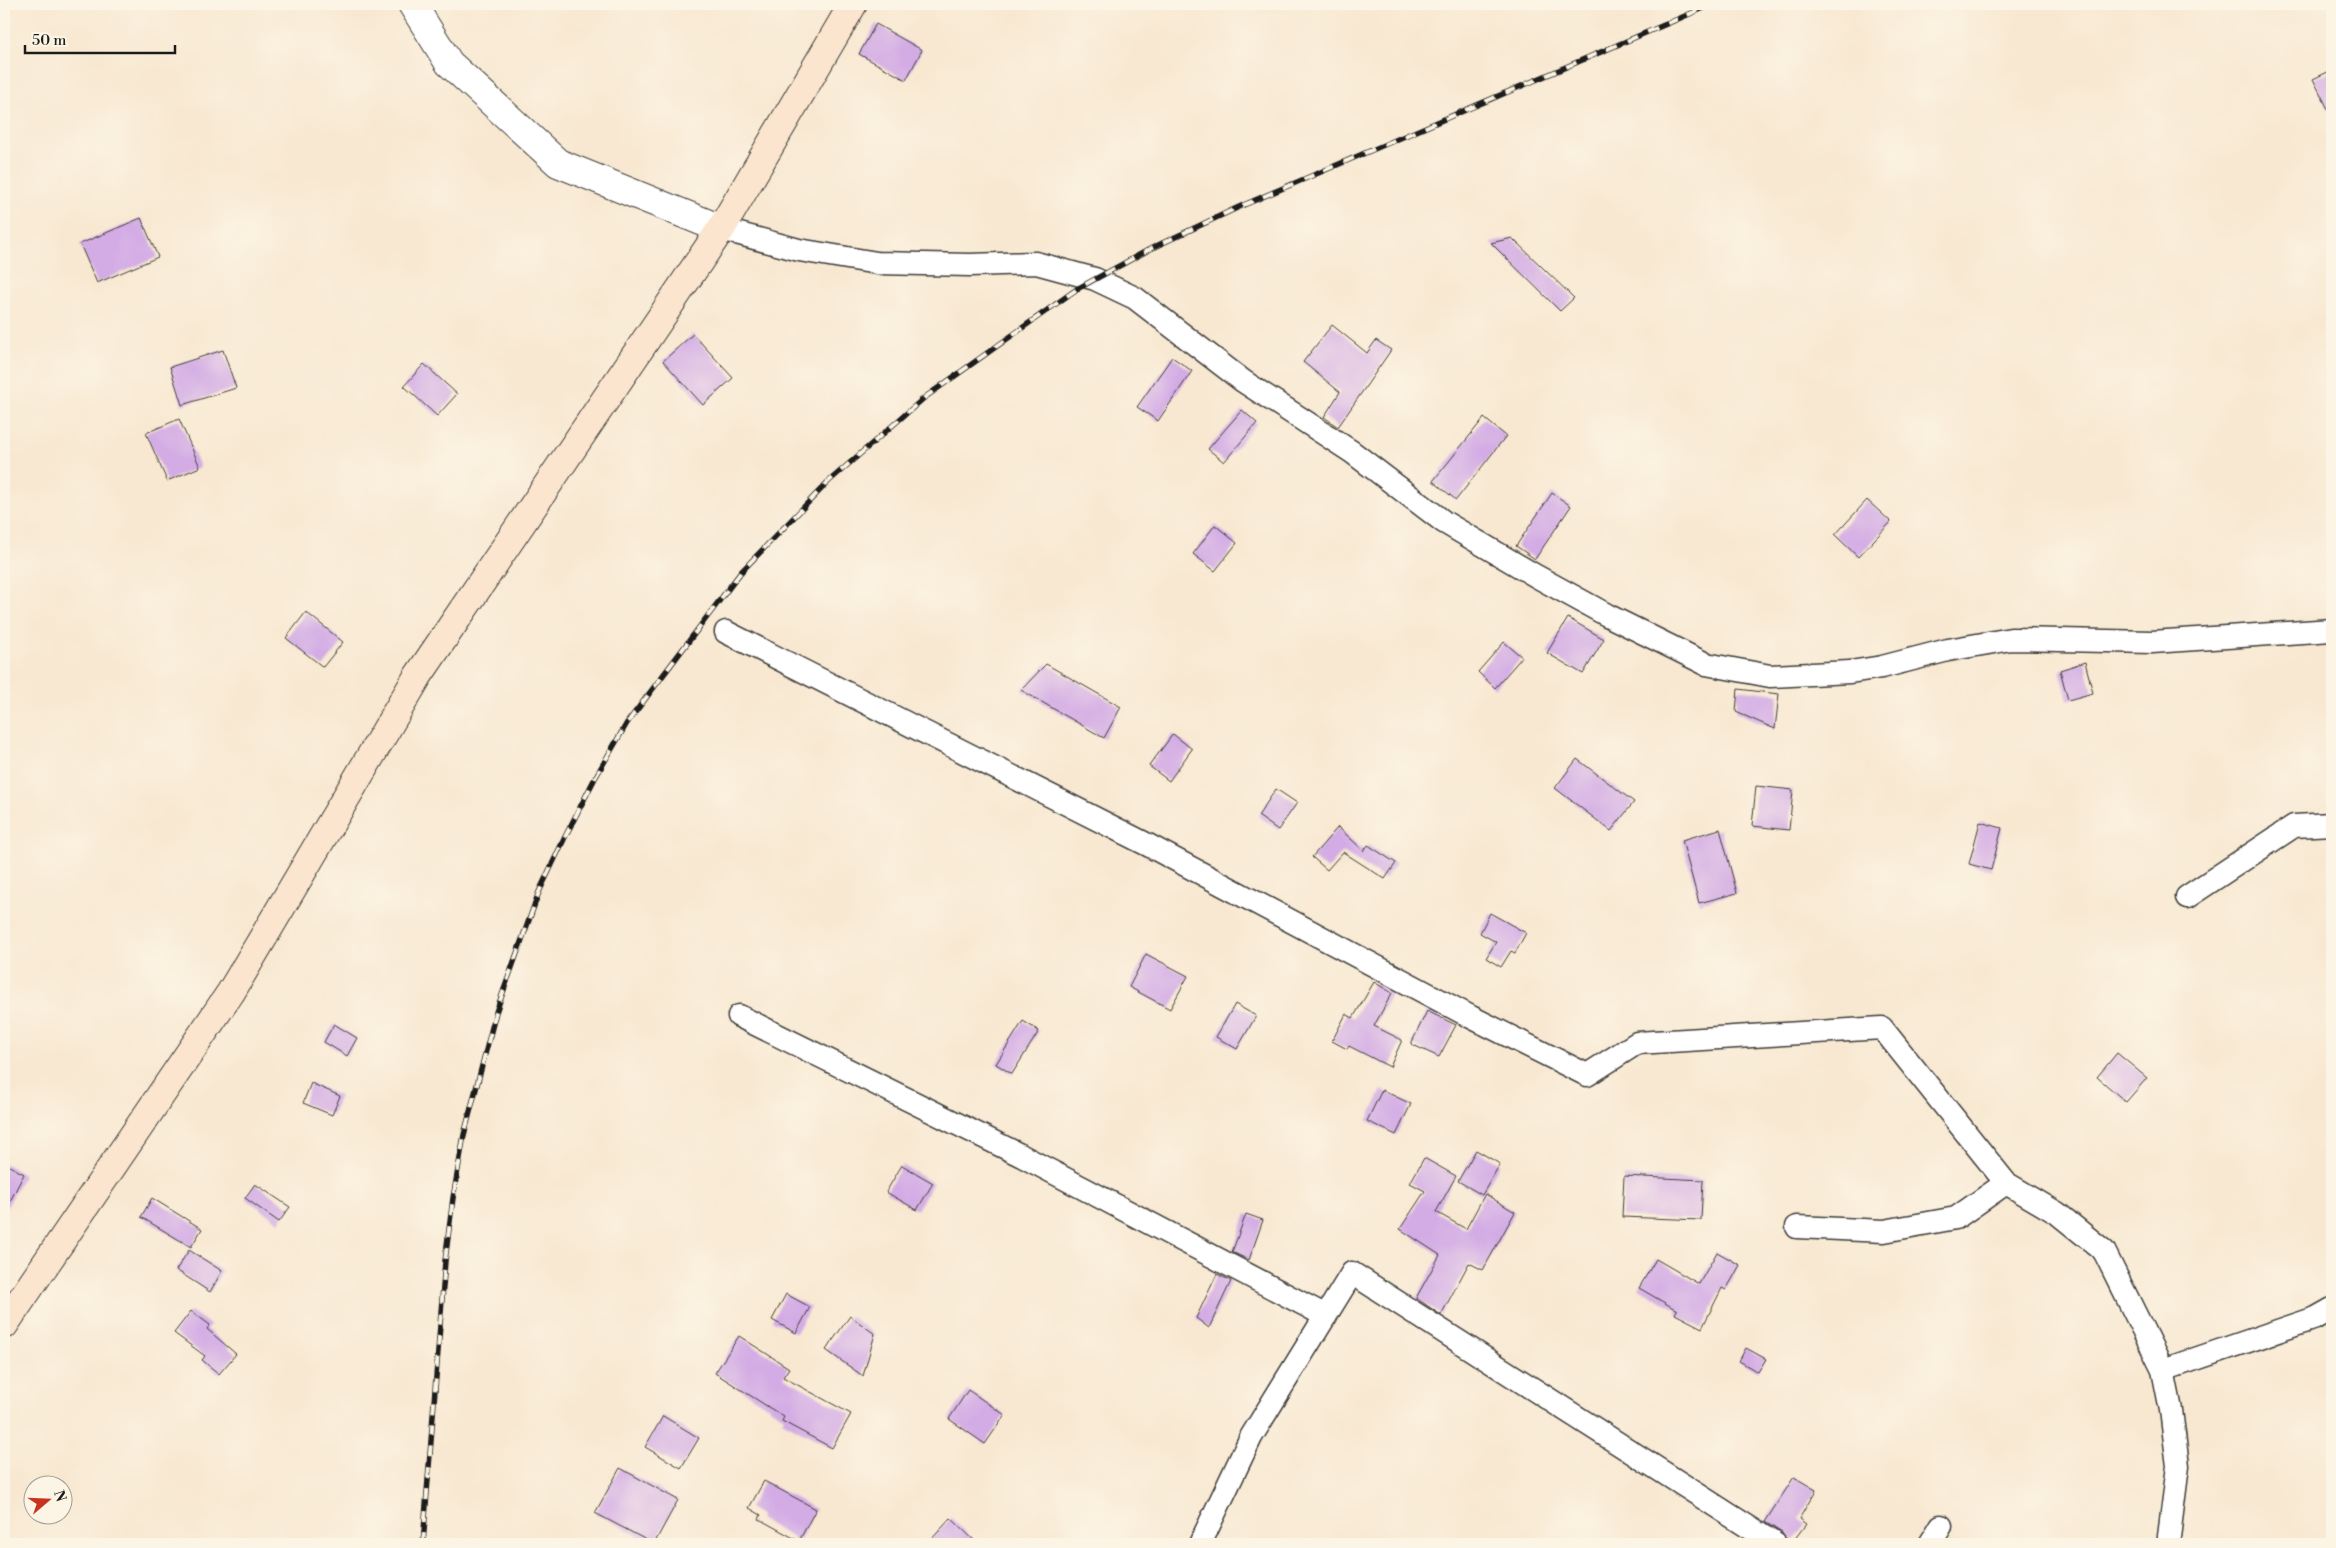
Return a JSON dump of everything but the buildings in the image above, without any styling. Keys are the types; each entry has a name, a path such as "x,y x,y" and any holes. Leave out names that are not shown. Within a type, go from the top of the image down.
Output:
{"main road":[{"path":"8,1310 231,992 418,676 721,229 852,4"}],"street":[{"path":"412,4 449,63 558,163 721,229 799,250 877,262 970,265 1036,263 1095,279 1135,298 1243,381 1352,452 1444,522 1567,594 1706,664 1770,676 1850,672 1882,667 1948,650 2011,639 2152,642 2332,630"},
{"path":"726,632 1148,846 1471,1017 1587,1075 1637,1043 1882,1028 2006,1183 2057,1213 2104,1251 2163,1370 2171,1410 2178,1466 2168,1544"},
{"path":"2187,897 2294,826 2332,824"},
{"path":"739,1016 1022,1156 1326,1316"},
{"path":"1797,1227 1884,1231 1956,1218 2006,1183"},
{"path":"1200,1544 1251,1437 1352,1273 1775,1544"},
{"path":"2163,1370 2316,1318 2332,1308"}],"railway":[{"path":"423,1544 445,1261 453,1198 464,1135 496,1012 539,892 595,778 627,723 741,572 828,482 924,398 1077,289 1152,248 1239,207 1713,4"}]}
